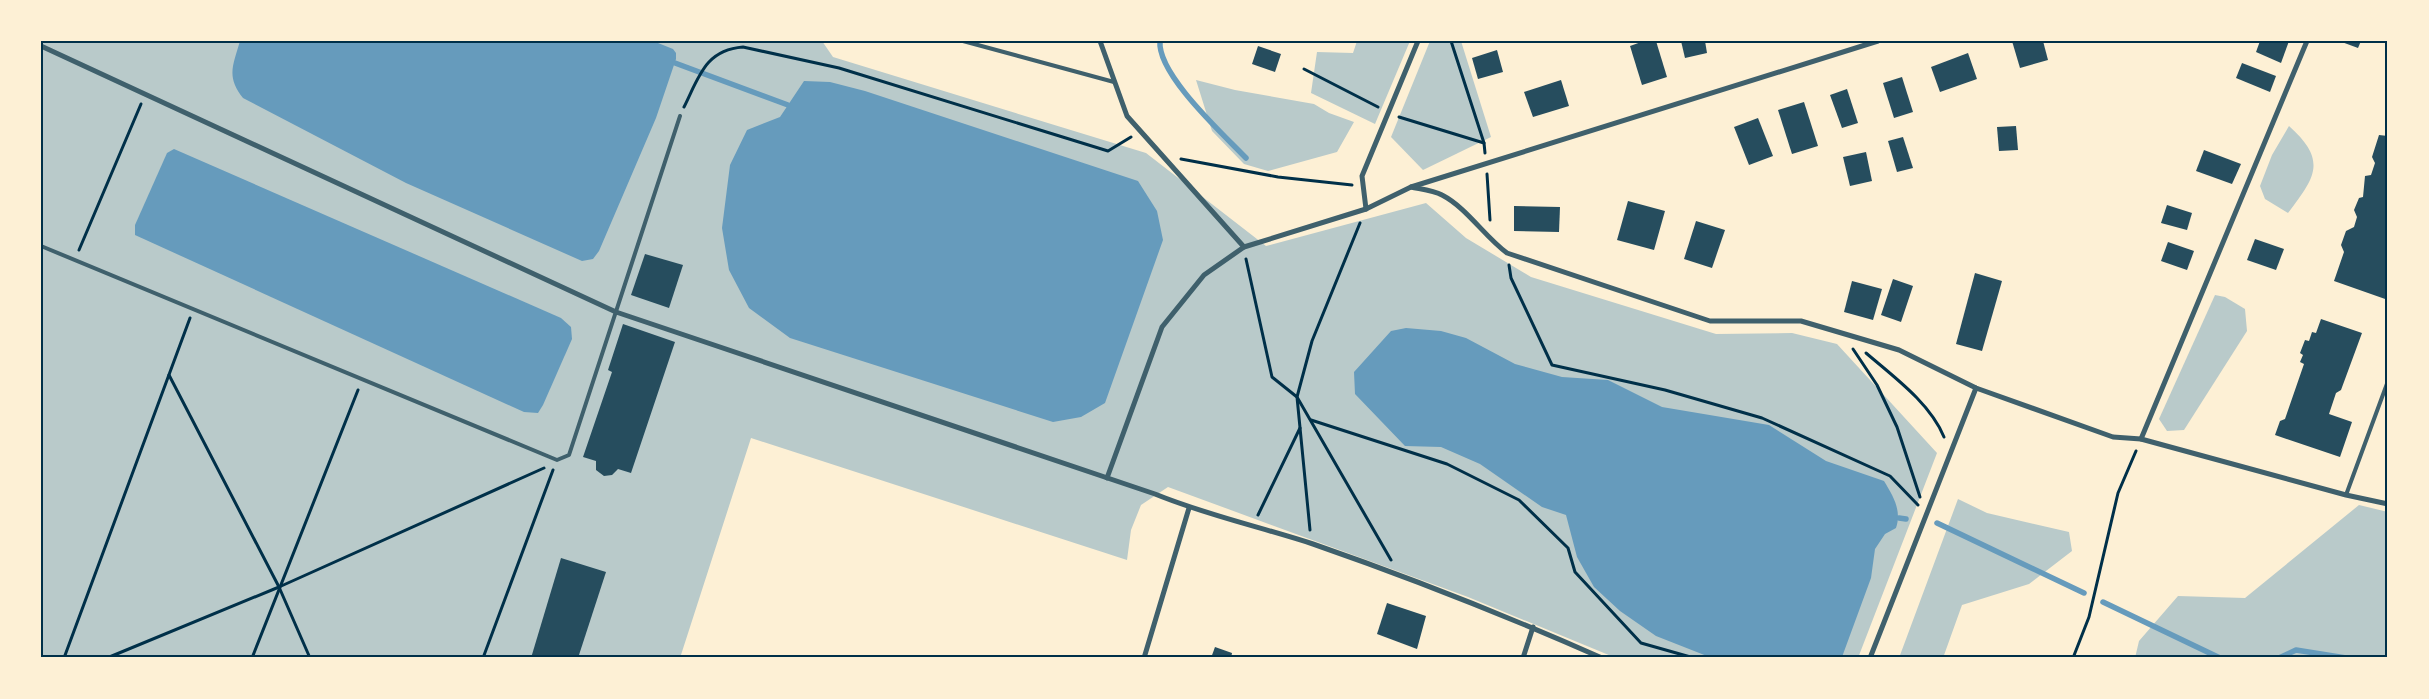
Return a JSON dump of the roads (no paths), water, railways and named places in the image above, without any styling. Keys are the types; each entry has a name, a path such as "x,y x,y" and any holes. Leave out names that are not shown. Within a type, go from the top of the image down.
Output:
{"street":[{"path":"1100,41 1127,116 1244,247"},
{"path":"1366,209 1362,176 1418,41"},
{"path":"1107,478 1162,327 1204,275 1244,247 1366,209 1411,187 1487,165 1878,41"},
{"path":"2141,439 2307,41"},
{"path":"41,46 616,312 1155,494 1189,508 1311,544 1400,575 1532,627 1602,658"},
{"path":"1411,187 1441,194 1469,216 1492,242 1507,253 1710,321 1801,321 1905,353 1976,388 2113,437 2141,439 2346,495 2388,504"},
{"path":"1870,658 1925,512 1976,388"},
{"path":"1144,658 1189,508"},
{"path":"1523,658 1532,627"}],"lane":[{"path":"963,41 1114,82"},
{"path":"41,246 556,461 569,455 680,116"},
{"path":"2346,495 2388,381"}],"water":[{"path":"240,41 653,41 673,49 676,53 676,59 656,118 599,251 593,259 582,261 406,183 243,98 234,83 232,71"},
{"path":"804,81 830,82 865,91 1138,181 1157,211 1163,240 1105,403 1081,417 1053,422 790,338 749,308 729,270 722,228 730,165 747,130 780,117"},
{"path":"174,149 561,318 571,327 572,339 538,413 524,412 135,235 135,225 167,153"},
{"path":"1406,328 1441,331 1466,338 1515,364 1562,377 1608,380 1662,407 1769,425 1826,461 1884,481 1896,503 1898,521 1896,528 1885,534 1875,549 1871,578 1842,657 1712,658 1656,636 1620,611 1594,587 1577,557 1566,515 1542,507 1480,464 1441,447 1405,446 1355,394 1354,372 1391,331"}],"waterway":[{"path":"1160,41 1162,55 1180,86 1193,103 1246,158"},
{"path":"675,63 788,105"},
{"path":"1899,518 1906,519"},
{"path":"1937,523 2084,593"},
{"path":"2103,602 2220,658"},
{"path":"2279,658 2296,650 2346,658"}]}
